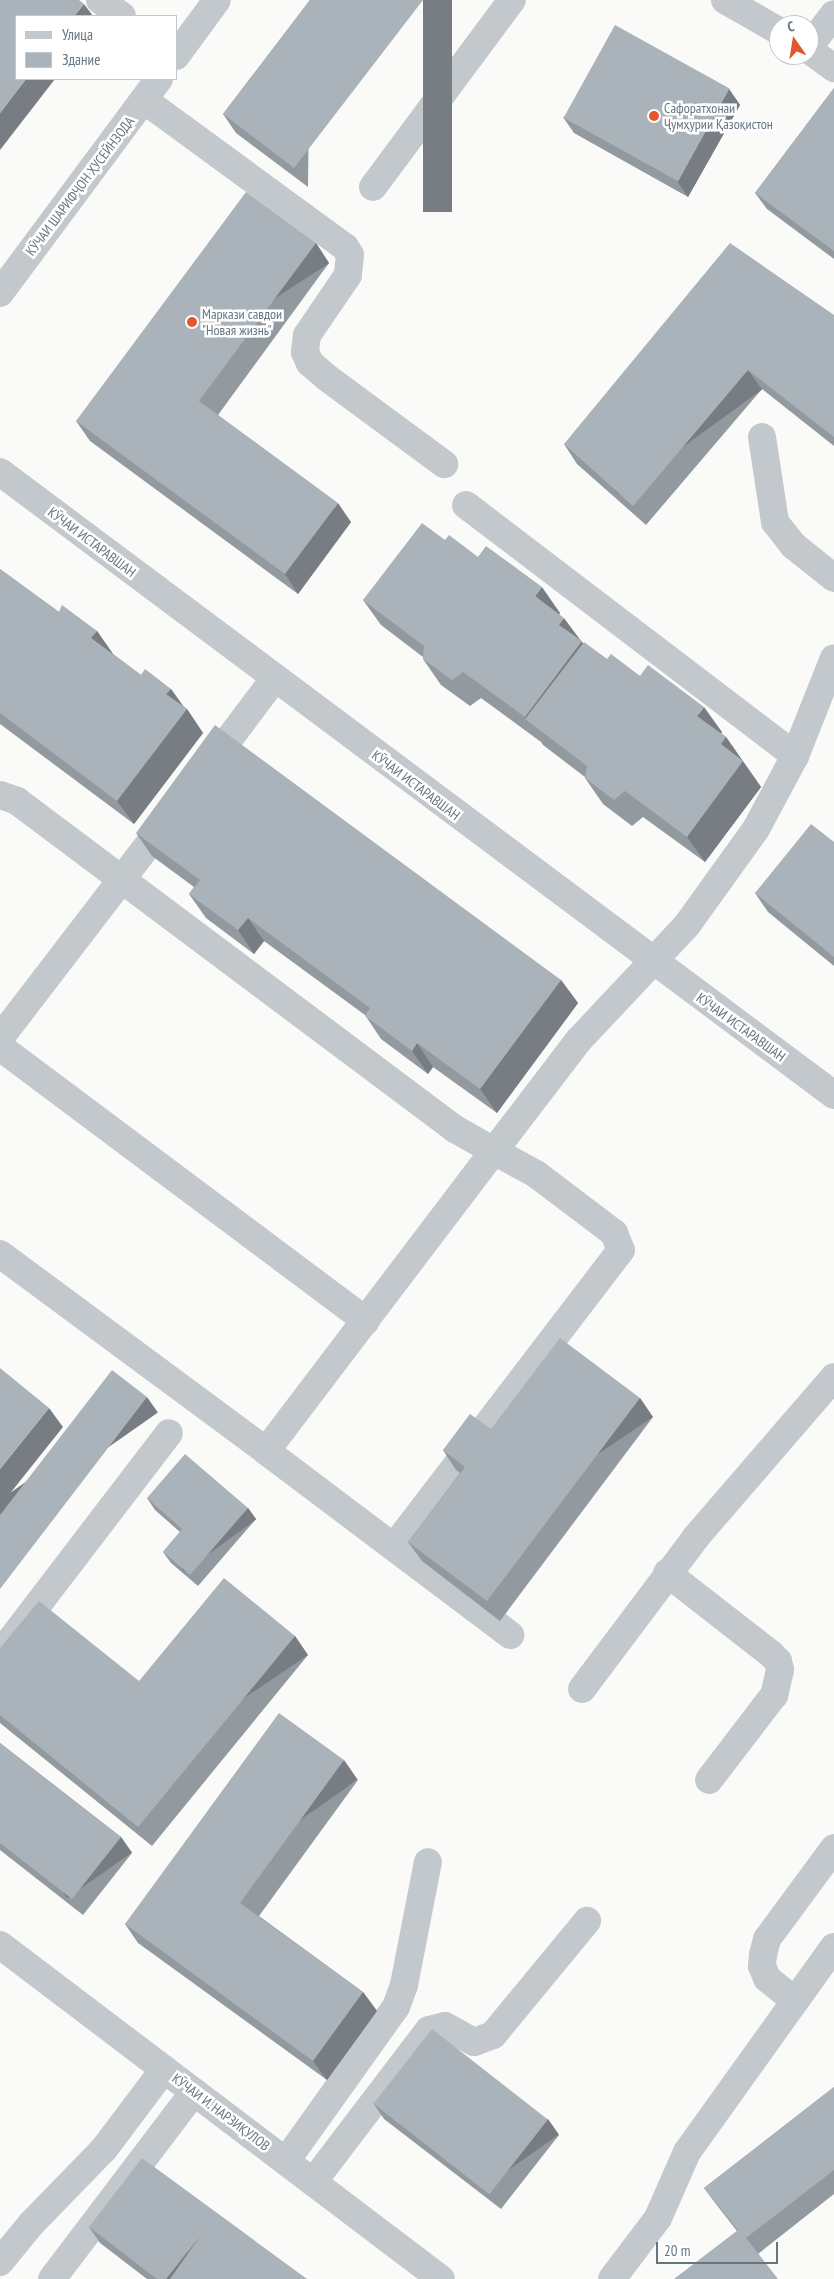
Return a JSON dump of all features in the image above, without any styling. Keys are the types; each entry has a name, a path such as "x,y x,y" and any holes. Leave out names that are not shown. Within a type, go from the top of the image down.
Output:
{"street":[{"path":"100,0 121,15"},
{"path":"178,53 217,0"},
{"path":"373,187 512,0"},
{"path":"725,0 769,25"},
{"path":"819,34 834,14"},
{"path":"819,56 834,68"},
{"path":"152,89 346,247 350,255 348,275 307,335 304,352 310,364 326,377 444,464"},
{"name":"КӮЧАИ ШАРИФҶОН ҲУСЕЙНЗОДА","path":"0,293 152,89"},
{"path":"762,437 776,522 794,546 834,578"},
{"name":"КӮЧАИ ИСТАРАВШАН","path":"0,472 274,679 834,1095"},
{"path":"466,505 795,756"},
{"path":"266,1451 579,1040 655,963 706,900 756,829 795,756 834,658"},
{"path":"0,1038 274,679"},
{"path":"0,795 17,801 447,1123 536,1174 614,1233 621,1250 394,1547"},
{"path":"0,1047 366,1321"},
{"path":"0,1254 510,1635"},
{"path":"582,1689 667,1573 834,1377"},
{"path":"0,1654 170,1433"},
{"path":"667,1573 771,1654 778,1661 780,1670 774,1695 709,1780"},
{"path":"795,2001 767,1978 762,1966 767,1939 834,1848"},
{"path":"286,2161 396,2008 404,1985 428,1862"},
{"path":"313,2182 429,2030 444,2026 474,2042 493,2035 587,1921"},
{"name":"КӮЧАИ И. НАРЗИҚУЛОВ","path":"0,1945 441,2279"},
{"path":"612,2279 658,2218 687,2152 834,1948"},
{"path":"0,2262 37,2218 104,2149 164,2069"},
{"path":"59,2277 194,2092"}],"building":[{"path":"0,0 79,0 84,4 75,15 15,15 15,80 25,80 0,113"},
{"path":"310,0 423,0 294,168 223,114"},
{"path":"615,25 730,89 678,181 564,118"},
{"path":"834,88 834,251 755,193"},
{"path":"246,192 316,243 199,401 338,503 285,574 76,421"},
{"path":"730,243 834,315 834,437 748,370 633,506 564,444"},
{"path":"422,523 445,540 449,535 478,557 486,546 542,587 535,596 564,618 559,625 582,641 525,717 463,672 452,680 423,659 424,646 363,600"},
{"path":"0,569 59,612 62,605 97,631 91,638 141,675 145,669 171,689 166,694 187,709 117,801 0,713"},
{"path":"584,642 607,659 611,654 640,676 648,665 704,707 697,716 726,737 721,744 743,761 687,837 625,791 614,800 585,778 587,766 525,719"},
{"path":"215,725 561,980 480,1089 417,1043 412,1051 365,1016 370,1008 248,918 238,930 189,894 200,880 136,833"},
{"path":"811,824 834,842 834,957 755,893"},
{"path":"560,1338 640,1398 487,1601 408,1542 465,1467 443,1450 470,1414 491,1429"},
{"path":"0,1368 49,1408 0,1469"},
{"path":"112,1370 147,1397 0,1589 0,1515"},
{"path":"185,1454 248,1508 190,1575 163,1552 182,1529 147,1498"},
{"path":"224,1578 295,1636 138,1827 0,1715 0,1648 39,1601 139,1681"},
{"path":"279,1713 344,1760 240,1903 363,1992 313,2061 125,1924"},
{"path":"0,1743 121,1837 72,1899 0,1843"},
{"path":"432,2029 548,2120 489,2194 374,2104"},
{"path":"834,2087 834,2170 746,2238 778,2279 674,2279 738,2230 704,2188"},
{"path":"142,2158 307,2279 170,2279 203,2232 166,2279 157,2279 89,2227"}],"place":[{"name":"Сафоратхонаи Ҷумҳурии Қазоқистон","path":"654,116"},
{"name":"Маркази савдои \"Новая жизнь\"","path":"192,322"}]}
